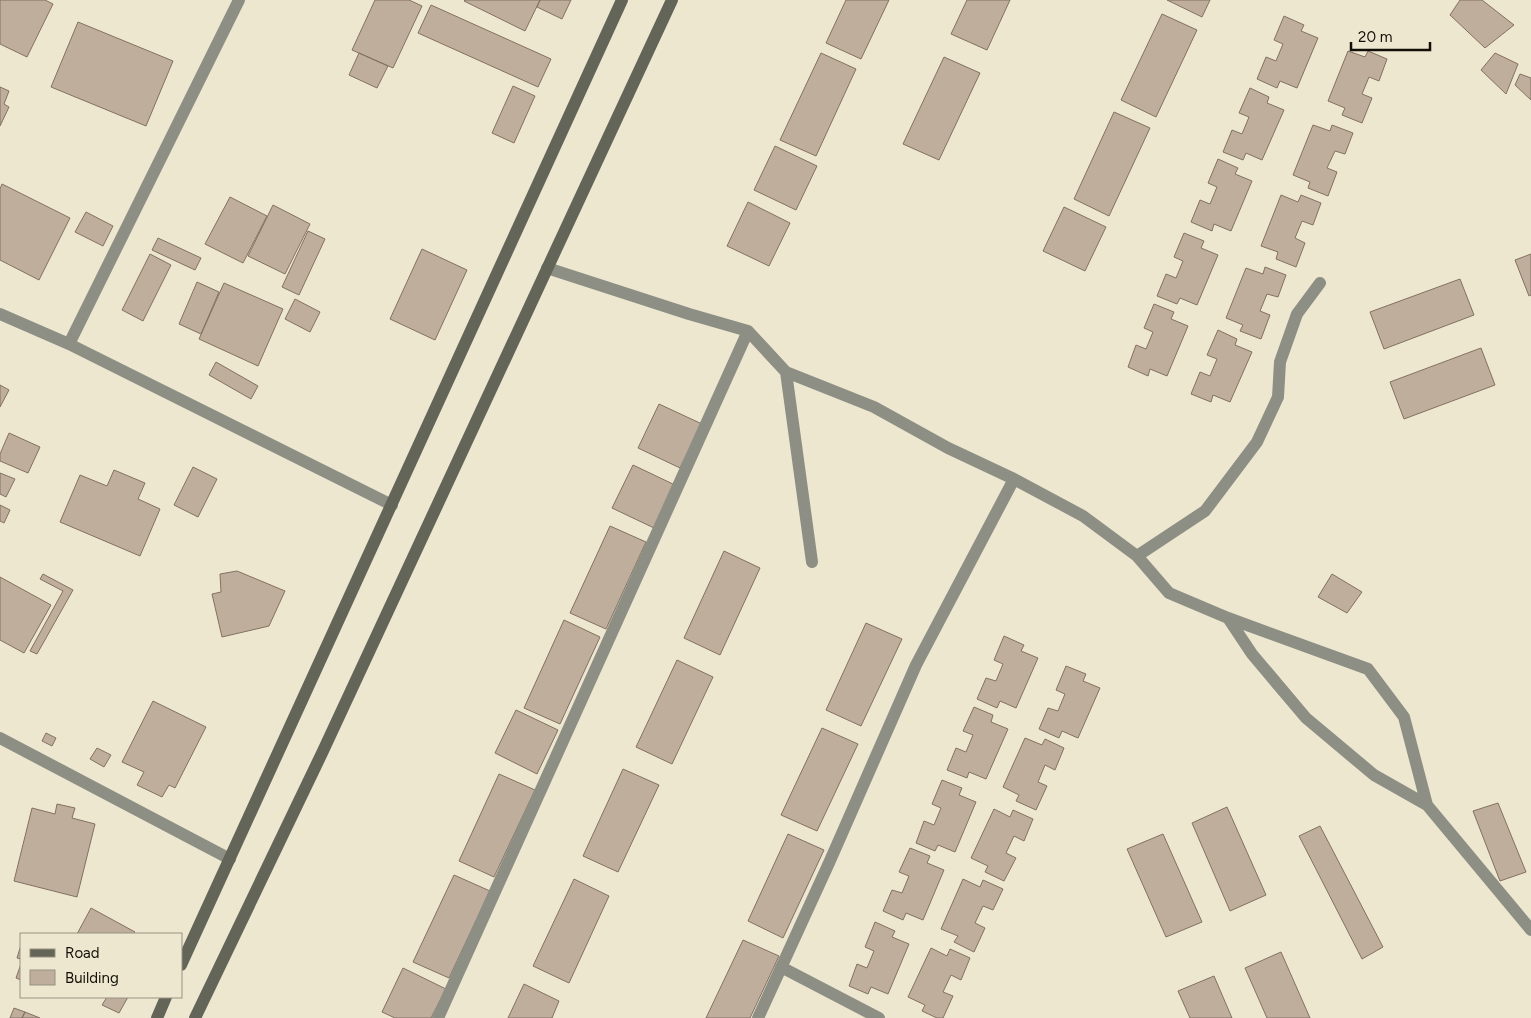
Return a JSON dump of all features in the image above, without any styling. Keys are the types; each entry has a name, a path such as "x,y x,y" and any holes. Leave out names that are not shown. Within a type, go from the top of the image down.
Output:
{"street":[{"path":"69,344 239,0"},
{"path":"182,963 622,0"},
{"path":"195,1018 323,751 672,0"},
{"path":"546,268 748,331 786,372 874,407 948,448 1014,479 1083,516 1137,556 1169,593 1228,618 1368,669 1404,718 1428,805"},
{"path":"1137,556 1205,511 1258,442 1278,397 1280,362 1297,314 1320,283"},
{"path":"0,314 69,344 392,505"},
{"path":"438,1018 748,331"},
{"path":"786,372 812,562"},
{"path":"758,1018 916,665 1014,479"},
{"path":"1228,618 1252,654 1306,718 1374,775 1428,805 1531,930"},
{"path":"0,738 230,859"},
{"path":"780,968 879,1018"},
{"path":"157,1018 166,998"}],"building":[{"path":"0,0 45,0 53,4 27,57 0,44"},
{"path":"375,0 409,0 422,6 393,68 352,50"},
{"path":"465,0 540,0 525,31"},
{"path":"540,0 571,0 562,19 537,7"},
{"path":"846,0 889,0 861,59 826,43"},
{"path":"967,0 1010,0 987,50 951,34"},
{"path":"1167,0 1210,0 1202,17"},
{"path":"1460,0 1482,0 1514,25 1485,48 1450,15"},
{"path":"431,5 551,59 538,87 418,33"},
{"path":"1162,14 1197,30 1156,117 1121,100"},
{"path":"1284,16 1304,25 1301,31 1318,38 1297,88 1280,81 1277,88 1257,79 1266,57 1276,61 1283,44 1274,40"},
{"path":"78,22 173,61 146,126 51,87"},
{"path":"1348,51 1365,57 1368,51 1387,59 1379,81 1369,77 1362,94 1372,98 1362,123 1342,115 1345,108 1328,101"},
{"path":"359,53 388,66 377,88 349,75"},
{"path":"821,53 856,69 816,156 780,140"},
{"path":"1495,53 1518,64 1506,94 1481,70"},
{"path":"944,57 980,73 939,160 903,144"},
{"path":"1520,74 1531,78 1531,100 1515,85"},
{"path":"513,86 535,96 514,143 492,133"},
{"path":"0,87 9,91 4,104 9,107 0,126"},
{"path":"1250,88 1269,97 1267,103 1284,110 1262,160 1246,153 1243,160 1223,152 1232,130 1242,134 1249,117 1239,113"},
{"path":"1114,112 1150,128 1109,216 1074,199"},
{"path":"1313,125 1330,131 1332,125 1353,133 1345,154 1335,151 1327,168 1337,172 1328,196 1308,188 1310,182 1293,175"},
{"path":"775,146 817,166 796,210 754,190"},
{"path":"1218,159 1238,168 1235,174 1252,181 1231,231 1214,224 1212,231 1191,222 1200,200 1210,204 1217,187 1208,183"},
{"path":"2,184 70,218 39,280 0,260 0,189"},
{"path":"1281,195 1298,202 1301,195 1321,203 1313,225 1302,221 1295,238 1305,243 1296,267 1276,259 1278,252 1261,246"},
{"path":"230,197 267,216 243,263 205,244"},
{"path":"748,202 790,223 769,266 727,246"},
{"path":"273,205 310,224 285,274 248,256"},
{"path":"1064,207 1106,227 1085,271 1043,251"},
{"path":"86,212 113,226 103,246 75,232"},
{"path":"308,231 325,239 299,295 282,287"},
{"path":"1184,233 1204,241 1201,248 1218,255 1197,305 1180,298 1177,304 1157,296 1166,274 1176,278 1183,261 1174,257"},
{"path":"158,238 201,258 195,270 152,250"},
{"path":"422,249 467,270 435,340 390,319"},
{"path":"150,254 171,265 143,321 122,310"},
{"path":"1531,254 1531,295 1529,296 1515,260"},
{"path":"1265,267 1286,275 1278,297 1267,294 1260,311 1270,315 1261,339 1240,331 1243,325 1226,318 1246,268 1263,274"},
{"path":"1460,279 1474,315 1384,349 1370,312"},
{"path":"197,282 219,292 201,334 179,324"},
{"path":"224,283 283,309 258,366 199,339"},
{"path":"295,299 320,312 310,332 285,319"},
{"path":"1154,304 1174,312 1171,319 1188,326 1167,376 1150,369 1148,376 1128,367 1136,345 1146,349 1153,332 1144,328"},
{"path":"1218,330 1237,339 1235,345 1252,352 1230,402 1213,395 1211,402 1191,394 1200,372 1210,376 1217,359 1207,355"},
{"path":"1481,348 1495,385 1404,419 1390,382"},
{"path":"216,362 258,386 251,399 209,375"},
{"path":"0,385 9,390 0,407"},
{"path":"659,404 702,424 680,468 638,448"},
{"path":"9,433 40,447 28,473 0,461 0,454"},
{"path":"633,465 675,485 654,528 612,508"},
{"path":"193,467 217,479 198,517 174,505"},
{"path":"114,470 145,483 138,499 160,509 140,556 60,522 80,475 107,486"},
{"path":"0,473 15,479 6,497 0,494"},
{"path":"0,505 10,510 4,523 0,521"},
{"path":"610,526 646,542 606,629 570,613"},
{"path":"724,551 760,568 720,655 684,638"},
{"path":"237,571 285,591 269,626 222,637 212,594 221,592 220,574"},
{"path":"43,574 73,590 37,654 30,651 63,591 40,579"},
{"path":"1332,574 1362,592 1347,613 1318,597"},
{"path":"0,577 51,605 24,653 0,640"},
{"path":"564,620 600,637 560,724 524,708"},
{"path":"866,623 902,639 861,726 826,710"},
{"path":"1004,636 1024,645 1021,651 1038,658 1016,708 1000,701 997,708 977,699 986,678 996,681 1003,664 994,660"},
{"path":"677,660 713,677 672,764 636,747"},
{"path":"1066,666 1086,674 1083,681 1100,688 1078,738 1062,731 1059,738 1039,729 1048,708 1058,711 1065,694 1056,690"},
{"path":"153,701 206,727 175,788 169,785 162,797 137,785 144,772 122,762"},
{"path":"974,707 993,715 991,722 1008,729 986,779 969,772 967,778 947,770 956,748 966,752 973,735 963,731"},
{"path":"516,710 558,730 537,774 495,753"},
{"path":"822,728 858,744 817,831 781,815"},
{"path":"46,733 56,738 52,746 42,741"},
{"path":"1025,738 1042,745 1045,739 1064,748 1055,770 1045,765 1038,782 1047,786 1036,810 1016,801 1019,795 1003,787"},
{"path":"97,748 111,755 104,767 90,759"},
{"path":"623,769 659,785 618,872 583,856"},
{"path":"499,774 535,790 494,877 459,861"},
{"path":"942,780 962,788 959,795 976,802 955,852 938,845 935,851 916,843 924,821 934,825 941,808 932,804"},
{"path":"1498,803 1526,872 1500,881 1473,811"},
{"path":"57,804 75,808 72,818 95,824 77,897 14,881 32,808 55,814"},
{"path":"1227,807 1266,895 1230,911 1192,823"},
{"path":"994,809 1010,817 1013,810 1033,819 1024,841 1014,836 1006,853 1016,858 1004,881 985,872 988,866 971,858"},
{"path":"1320,826 1383,947 1362,959 1299,836"},
{"path":"788,834 824,850 783,938 748,921"},
{"path":"1163,834 1202,922 1166,937 1127,849"},
{"path":"910,848 930,856 927,863 944,870 923,920 906,913 903,920 883,911 892,890 902,893 909,876 899,872"},
{"path":"454,875 490,891 449,978 413,962"},
{"path":"574,879 609,896 569,983 533,966"},
{"path":"963,879 980,887 983,880 1003,889 993,910 983,906 975,923 985,928 974,952 954,942 958,936 941,929"},
{"path":"91,908 135,932 134,933 78,933"},
{"path":"875,922 895,931 892,937 909,944 888,994 871,987 868,994 849,986 857,964 867,968 874,951 865,947"},
{"path":"743,940 779,956 750,1018 706,1018"},
{"path":"20,948 20,959 17,958"},
{"path":"931,948 947,956 950,949 970,958 961,980 951,975 943,992 953,996 943,1018 937,1018 922,1011 925,1005 908,997"},
{"path":"1281,952 1310,1018 1267,1018 1245,968"},
{"path":"20,967 20,980 16,978"},
{"path":"403,968 446,989 431,1018 395,1018 382,1012"},
{"path":"1214,976 1232,1018 1190,1018 1178,991"},
{"path":"524,984 559,1001 552,1018 508,1018"},
{"path":"106,998 127,998 119,1013 102,1005"},
{"path":"14,1008 25,1012 22,1018 10,1018"},
{"path":"25,1012 40,1018 22,1018"}]}
